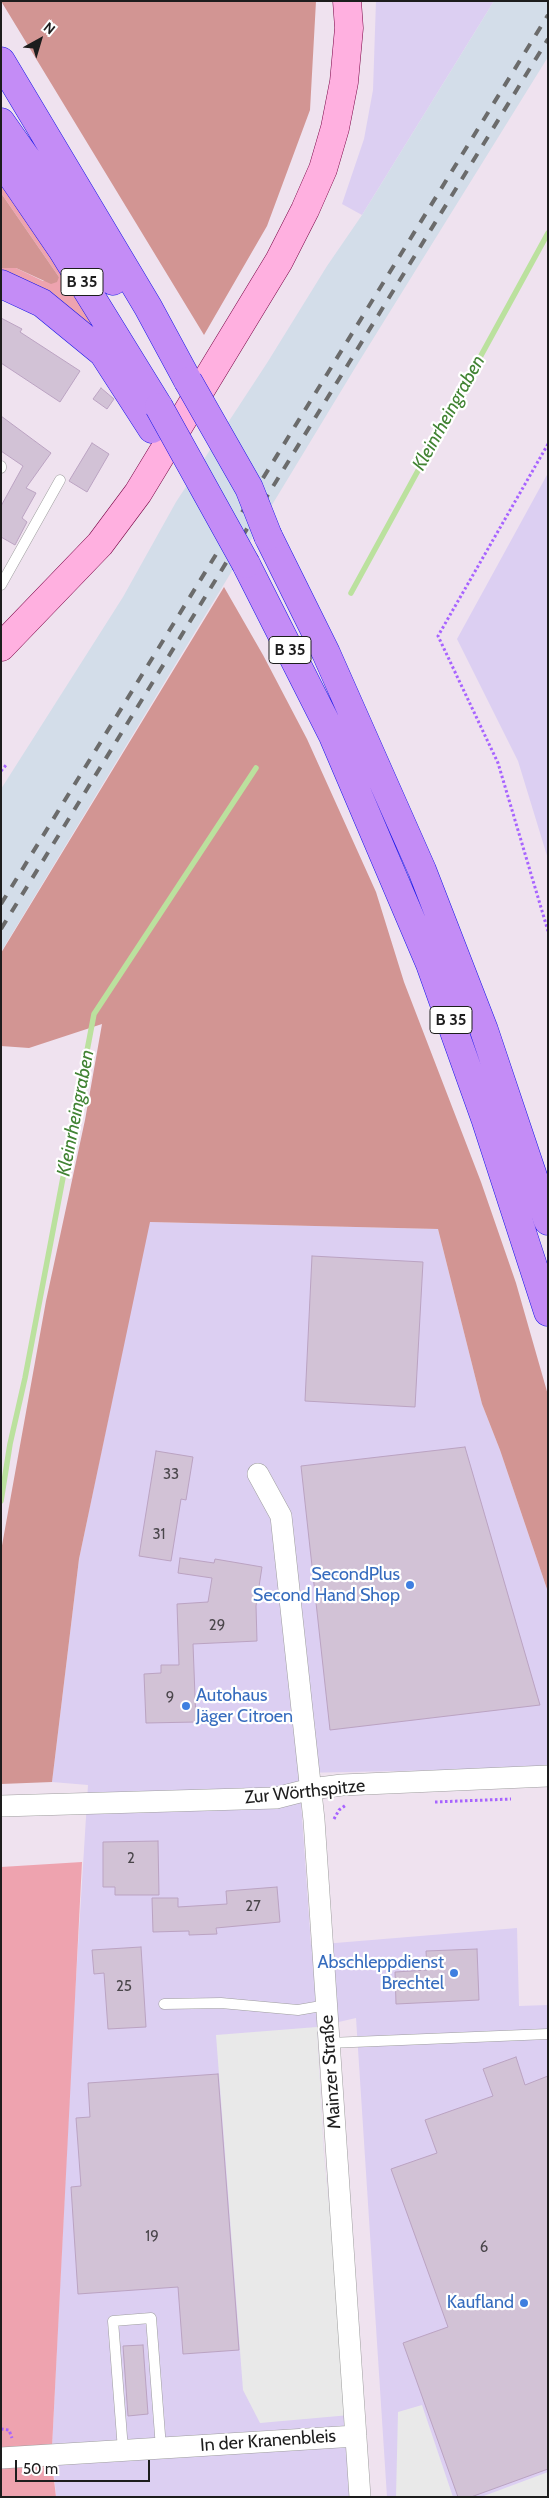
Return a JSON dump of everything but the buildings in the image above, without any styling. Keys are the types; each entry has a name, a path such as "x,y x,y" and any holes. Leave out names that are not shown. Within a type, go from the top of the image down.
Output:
{"highway":[{"path":"1,61 148,307 169,402"},
{"path":"1,122 108,274 169,402"},
{"name":"B 35","path":"1,160 169,402 268,536 326,653 422,870 484,1030 548,1221"},
{"path":"1,284 42,303 102,353 169,402"},
{"name":"B 35","path":"169,402 216,507 333,736 430,964 485,1118 548,1312"}],"main road":[{"path":"1,647 100,544 138,493 279,261 323,169 335,128 345,73 349,28 347,1"}],"street":[{"name":"Mainzer Straße","path":"258,1474 282,1516 311,1788 360,2497"},
{"name":"Zur Wörthspitze","path":"1,1806 276,1798 311,1788 548,1776"},
{"name":"In der Kranenbleis","path":"1,2458 356,2436"}],"lane":[{"path":"1,585 60,480"},
{"path":"164,2004 221,2003 298,2010 327,2005"},
{"path":"329,2042 548,2034"},
{"path":"123,2450 113,2321 151,2318 161,2448"}],"path":[{"path":"548,444 438,636 498,763 548,931"},
{"path":"1,771 7,764"},
{"path":"425,1802 520,1798"},
{"path":"332,1822 339,1810 349,1804"}],"shaded area":[{"path":"1,1 316,1 310,110 267,226 204,335"},
{"path":"376,1 494,1 362,215 342,204 364,139 373,90"},
{"path":"494,1 548,1 548,57 355,368 1,952 1,789 123,597 176,502 267,363 327,266 362,215"},
{"path":"1,181 107,343 1,275 1,268 16,268 43,281 59,277 1,193"},
{"path":"1,193 59,277 57,282 51,284 16,268 1,268"},
{"path":"548,473 548,859 518,761 457,639"},
{"path":"224,587 263,655 307,739 376,892 404,982 481,1182 516,1283 548,1395 548,1592 500,1450 482,1404 438,1229 150,1222 79,1559 52,1782 1,1784 1,1551 46,1301 85,1120 102,1024 29,1048 1,1046 1,953"},
{"path":"149,1222 438,1229 482,1404 500,1450 548,1592 548,1768 299,1773 311,1945 517,1928 519,2006 548,2005 548,2497 387,2497 356,2018 317,2027 324,2154 349,2405 356,2497 56,2497 52,2447 72,2043 88,1785 52,1782 79,1559"},
{"path":"82,1862 52,2447 1,2448 1,1867"},
{"path":"317,2027 324,2154 350,2415 260,2423 243,2390 216,2035"},
{"path":"422,2405 453,2497 396,2497 398,2412"},
{"path":"52,2463 56,2497 1,2497 1,2467"},
{"path":"548,2472 548,2497 481,2497"}],"waterway":[{"name":"Kleinrheingraben","path":"351,593 548,233"},
{"name":"Kleinrheingraben","path":"1,1501 10,1444 25,1378 94,1014 256,768"}],"railway":[{"path":"1,904 548,15"},
{"path":"1,929 548,39"}],"place":[{"name":"SecondPlus Second Hand Shop","path":"410,1585"},
{"name":"Autohaus Jäger Citroen","path":"186,1706"},
{"name":"Abschleppdienst Brechtel","path":"454,1973"},
{"name":"Kaufland","path":"524,2303"}]}
